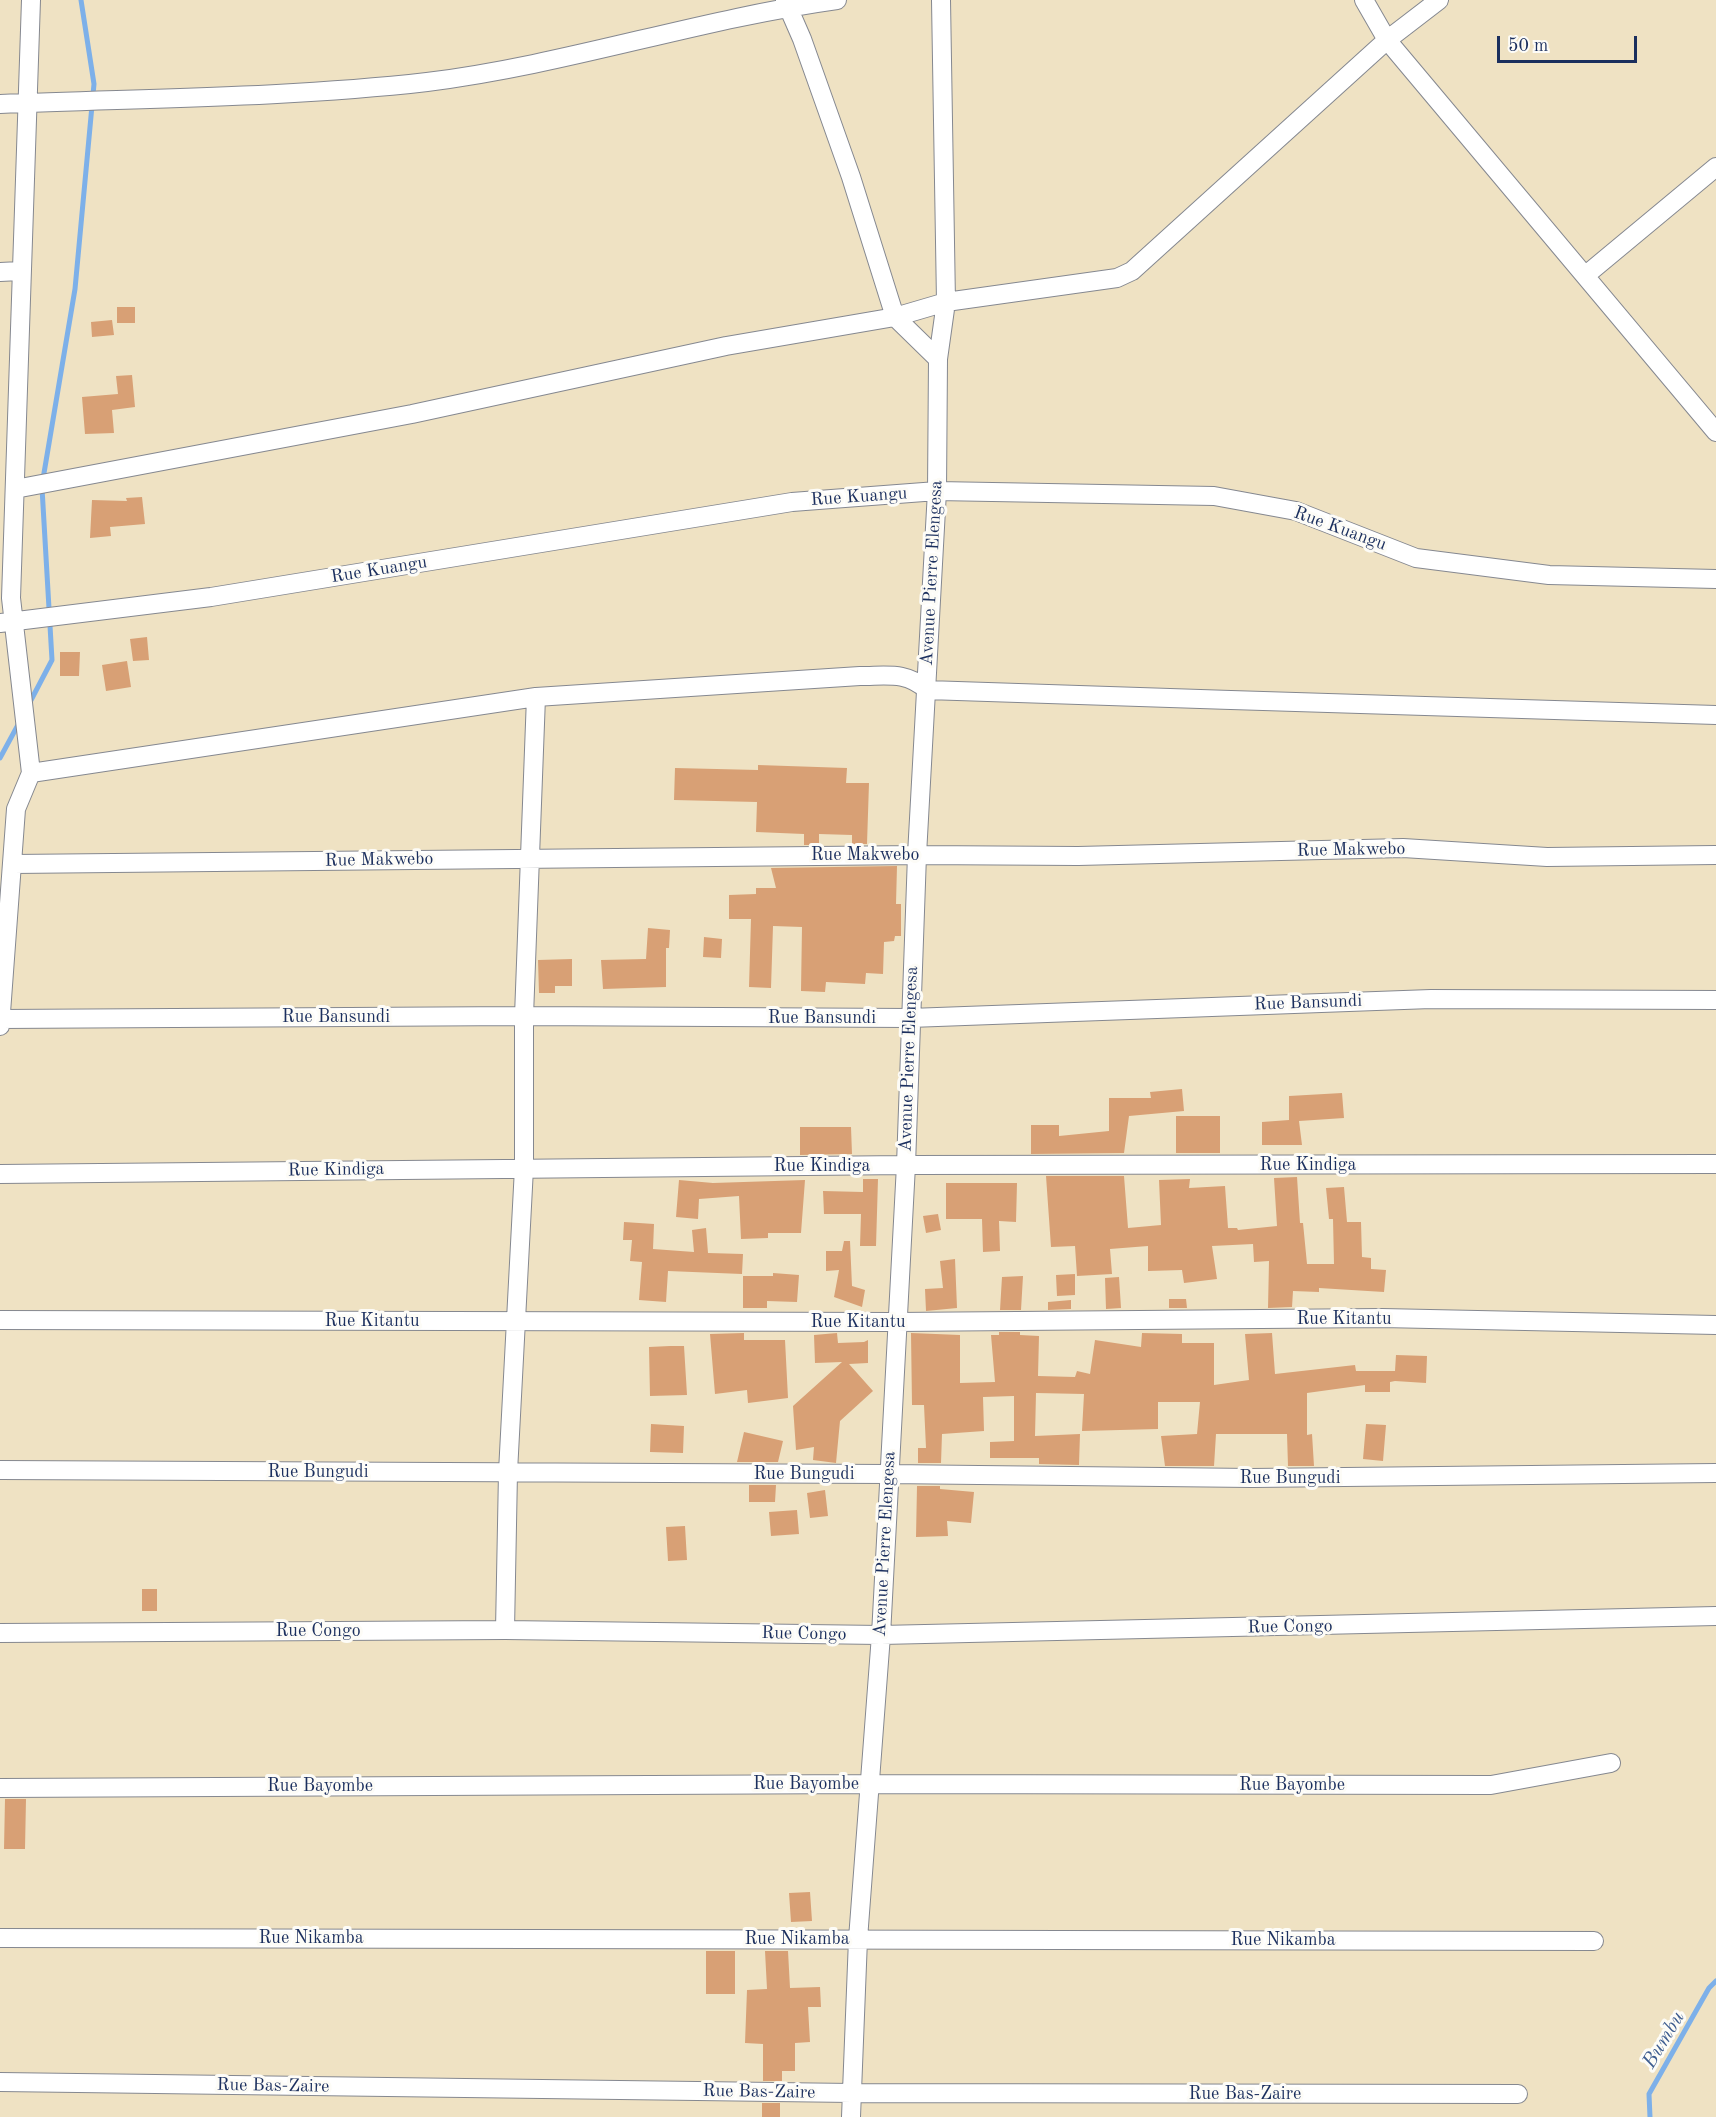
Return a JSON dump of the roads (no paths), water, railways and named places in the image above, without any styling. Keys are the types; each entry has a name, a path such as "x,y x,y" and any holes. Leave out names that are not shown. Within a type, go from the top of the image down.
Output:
{"street":[{"path":"0,1026 3,917 14,864 16,809 31,773 7,622 11,598 20,271 29,102 31,0"},
{"path":"0,104 325,90 428,81 507,68 786,3 837,0"},
{"name":"Avenue Pierre Elengesa","path":"851,2117 858,1939 881,1635 906,1165 917,855 937,491 938,359 946,302 941,0"},
{"path":"1364,0 1387,40 1716,432"},
{"path":"15,489 411,414 726,346 895,317 946,302 1101,281 1132,271 1387,40 1439,0"},
{"path":"786,3 802,39 851,177 895,317 938,359"},
{"path":"1586,275 1716,167"},
{"path":"0,272 20,271"},
{"name":"Rue Kuangu","path":"7,622 211,597 792,502 937,491 1214,495 1296,511 1416,558 1549,575 1716,579"},
{"path":"31,773 536,697 894,676 915,679 927,690 1410,705 1537,712 1716,715"},
{"path":"506,1629 508,1472 524,1168 524,1016 536,697"},
{"name":"Rue Makwebo","path":"14,864 917,855 1078,856 1402,848 1547,857 1716,855"},
{"name":"Rue Bansundi","path":"0,1019 524,1016 910,1018 1431,999 1716,1000"},
{"name":"Rue Kindiga","path":"0,1174 906,1165 1716,1164"},
{"name":"Rue Kitantu","path":"0,1320 896,1322 1382,1318 1716,1325"},
{"name":"Rue Bungudi","path":"0,1470 1252,1478 1716,1473"},
{"name":"Rue Congo","path":"0,1634 506,1629 881,1635 1716,1616"},
{"name":"Rue Bayombe","path":"0,1788 868,1784 1491,1785 1611,1763"},
{"name":"Rue Nikamba","path":"0,1938 1594,1941"},
{"name":"Rue Bas-Zaire","path":"0,2082 852,2093 1518,2094"}],"waterway":[{"path":"43,479 75,289 94,84 81,0"},
{"path":"29,704 52,660 42,488"},
{"path":"0,758 19,723"},
{"name":"Bumbu","path":"1650,2117 1649,2094 1709,1988 1716,1981"}]}
